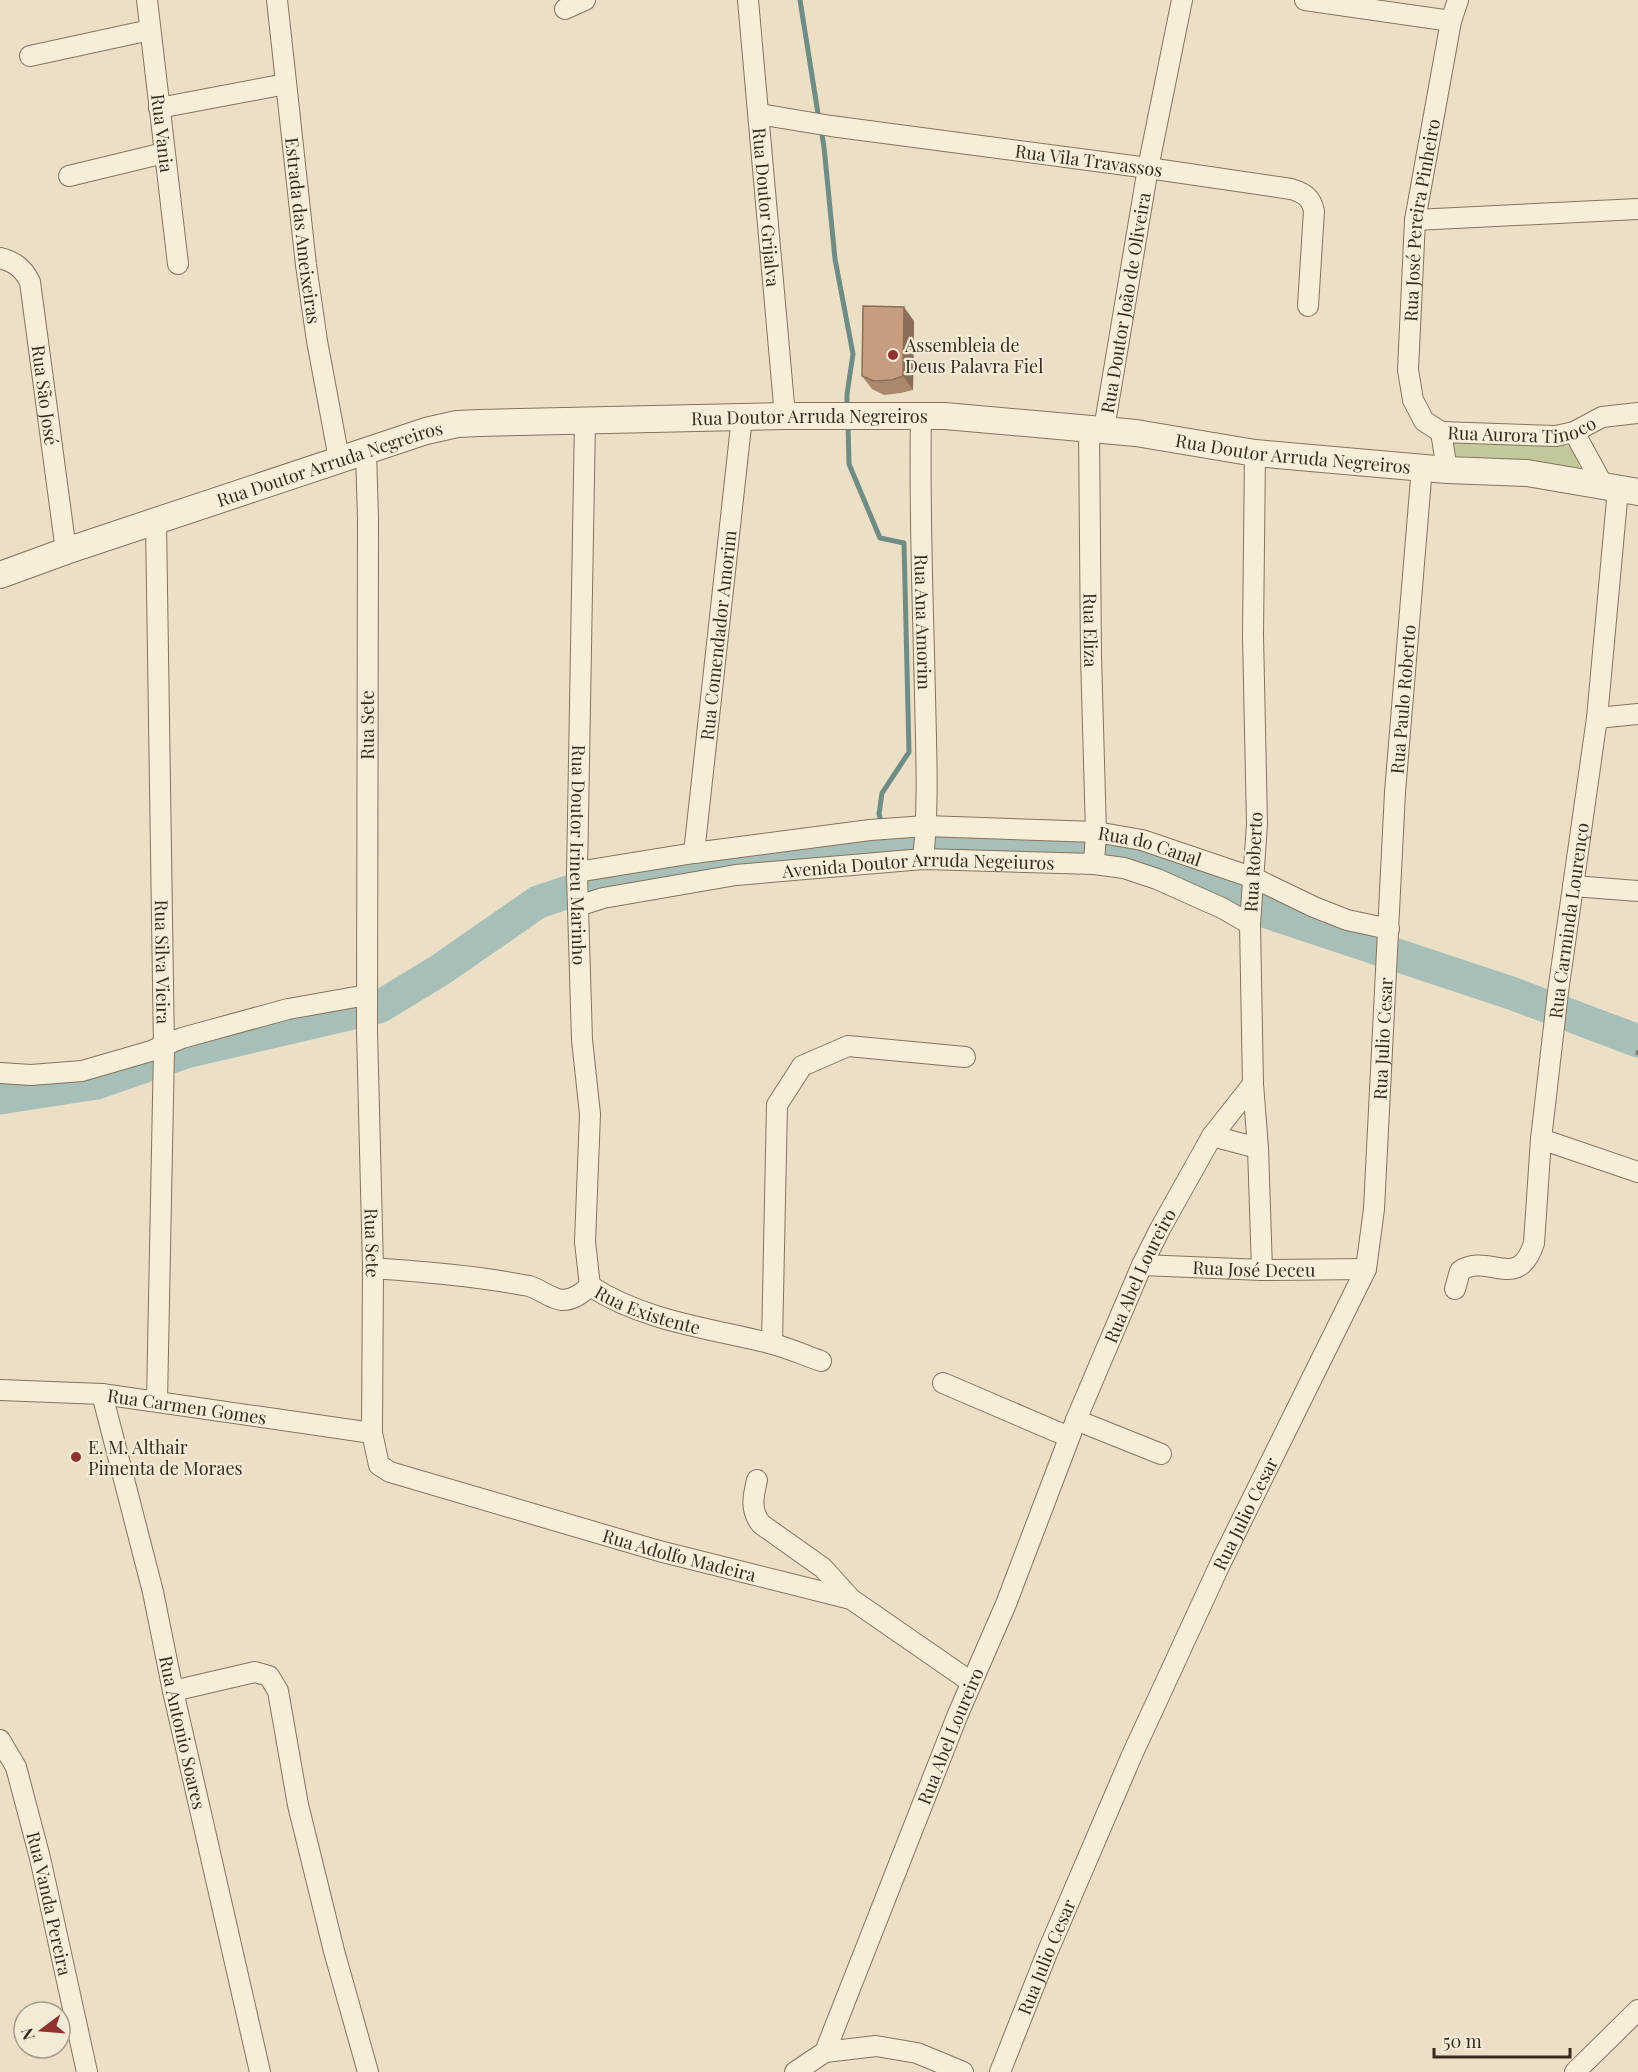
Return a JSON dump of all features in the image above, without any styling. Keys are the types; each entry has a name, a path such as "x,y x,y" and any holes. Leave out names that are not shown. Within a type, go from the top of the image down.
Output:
{"street":[{"name":"Rua Vania","path":"147,0 178,264"},
{"name":"Estrada das Ameixeiras","path":"277,0 308,276 317,341 339,459"},
{"path":"565,9 585,0"},
{"name":"Rua Doutor Grijalva","path":"748,0 785,416"},
{"name":"Rua Doutor João de Oliveira","path":"1096,429 1182,0"},
{"path":"1305,0 1451,21"},
{"name":"Rua José Pereira Pinheiro","path":"1441,432 1424,421 1413,400 1408,370 1415,220 1451,21 1458,0"},
{"path":"30,56 150,30"},
{"path":"159,108 286,84"},
{"name":"Rua Vila Travassos","path":"759,114 802,122 1148,168 1291,189 1303,193 1309,198 1314,211 1308,306"},
{"path":"69,176 164,153"},
{"path":"1415,220 1638,209"},
{"name":"Rua São José","path":"0,258 13,262 24,270 30,282 66,551"},
{"name":"Rua Aurora Tinoco","path":"1435,469 1441,432 1556,436 1574,432 1602,417 1638,413"},
{"name":"Rua Doutor Arruda Negreiros","path":"0,575 339,459 426,431 457,424 785,416 921,416 1096,429 1255,453 1435,469 1527,473 1620,490"},
{"name":"Rua Ana Amorim","path":"921,416 926,827 923,858"},
{"name":"Rua Comendador Amorim","path":"694,853 742,417"},
{"name":"Rua Doutor Irineu Marinho","path":"585,421 577,873 582,1040 591,1114 585,1242 590,1286"},
{"name":"Rua Eliza","path":"1094,861 1096,834 1091,656 1096,429"},
{"path":"1574,432 1620,490"},
{"name":"Rua Sete","path":"366,451 368,518 367,1031 373,1268 372,1433 376,1454"},
{"name":"Rua Roberto","path":"1255,453 1253,635 1257,824 1250,919 1253,1084 1258,1148 1262,1270"},
{"name":"Rua Paulo Roberto","path":"1389,931 1395,792 1435,469"},
{"name":"Rua Carminda Lourenço","path":"1455,1289 1460,1271 1467,1267 1477,1265 1509,1269 1521,1266 1529,1257 1534,1243 1541,1139 1558,992 1598,718 1620,490"},
{"name":"Rua Silva Vieira","path":"156,522 164,1047 157,1401"},
{"path":"1598,718 1638,714"},
{"name":"Rua do Canal","path":"896,829 926,827 1096,834 1142,840 1254,880 1347,920 1389,931"},
{"name":"Avenida Doutor Arruda Negeiuros","path":"577,873 694,853 870,830 896,829"},
{"name":"Avenida Doutor Arruda Negeiuros","path":"578,905 603,898 736,875 923,858 1094,861 1157,879 1250,919"},
{"path":"1574,886 1638,891"},
{"name":"Rua Julio Cesar","path":"1000,2072 1047,1953 1132,1755 1222,1560 1366,1269 1374,1209 1389,931"},
{"path":"0,1073 31,1075 82,1071 164,1047 182,1038 288,1009 367,998"},
{"path":"772,1343 777,1105 802,1066 848,1047 965,1057"},
{"name":"Rua Abel Loureiro","path":"825,2052 971,1682 1006,1604 1073,1429 1142,1265 1160,1228 1212,1136 1253,1084"},
{"path":"1212,1136 1258,1148"},
{"path":"1541,1139 1638,1172"},
{"name":"Rua José Deceu","path":"1142,1265 1262,1270 1366,1269"},
{"name":"Rua Existente","path":"373,1268 478,1277 541,1290 559,1300 569,1300 579,1296 590,1286 632,1308 675,1322 772,1343 821,1361"},
{"path":"943,1383 1073,1429 1161,1454"},
{"name":"Rua Carmen Gomes","path":"0,1390 102,1394 372,1433"},
{"name":"Rua Antonio Soares","path":"102,1394 153,1592 173,1691 260,2072"},
{"name":"Rua Adolfo Madeira","path":"376,1454 379,1464 390,1472 659,1551 851,1599 971,1682"},
{"path":"757,1480 753,1507 761,1524 823,1568 851,1599"},
{"path":"173,1691 255,1672 269,1676 278,1690 298,1805 334,1952 368,2072"},
{"name":"Rua Vanda Pereira","path":"0,1740 16,1767 40,1858 87,2072"},
{"path":"1575,2072 1638,2010"},
{"path":"795,2072 825,2052 876,2046 917,2053 963,2072"}],"path":[{"path":"1637,1055 1638,1049"}],"green space":[{"path":"1446,439 1571,446 1581,470 1453,457"}],"building":[{"name":"Assembleia de Deus Palavra Fiel","path":"863,306 904,307 903,376 892,380 874,381 862,376"}],"waterway":[{"path":"800,0 819,120"},
{"path":"821,129 835,259 853,354 847,408"},
{"path":"848,423 849,464 880,538 904,543 909,752 882,793 879,814 882,824"},
{"path":"884,833 887,847"},
{"path":"0,1098 97,1083 186,1052 379,1007 440,970 538,902 605,880 878,847 945,844 1135,847 1264,911 1514,994 1638,1041"}],"place":[{"name":"Assembleia de Deus Palavra Fiel","path":"893,355"},
{"name":"E. M. Althair Pimenta de Moraes","path":"76,1457"}]}
